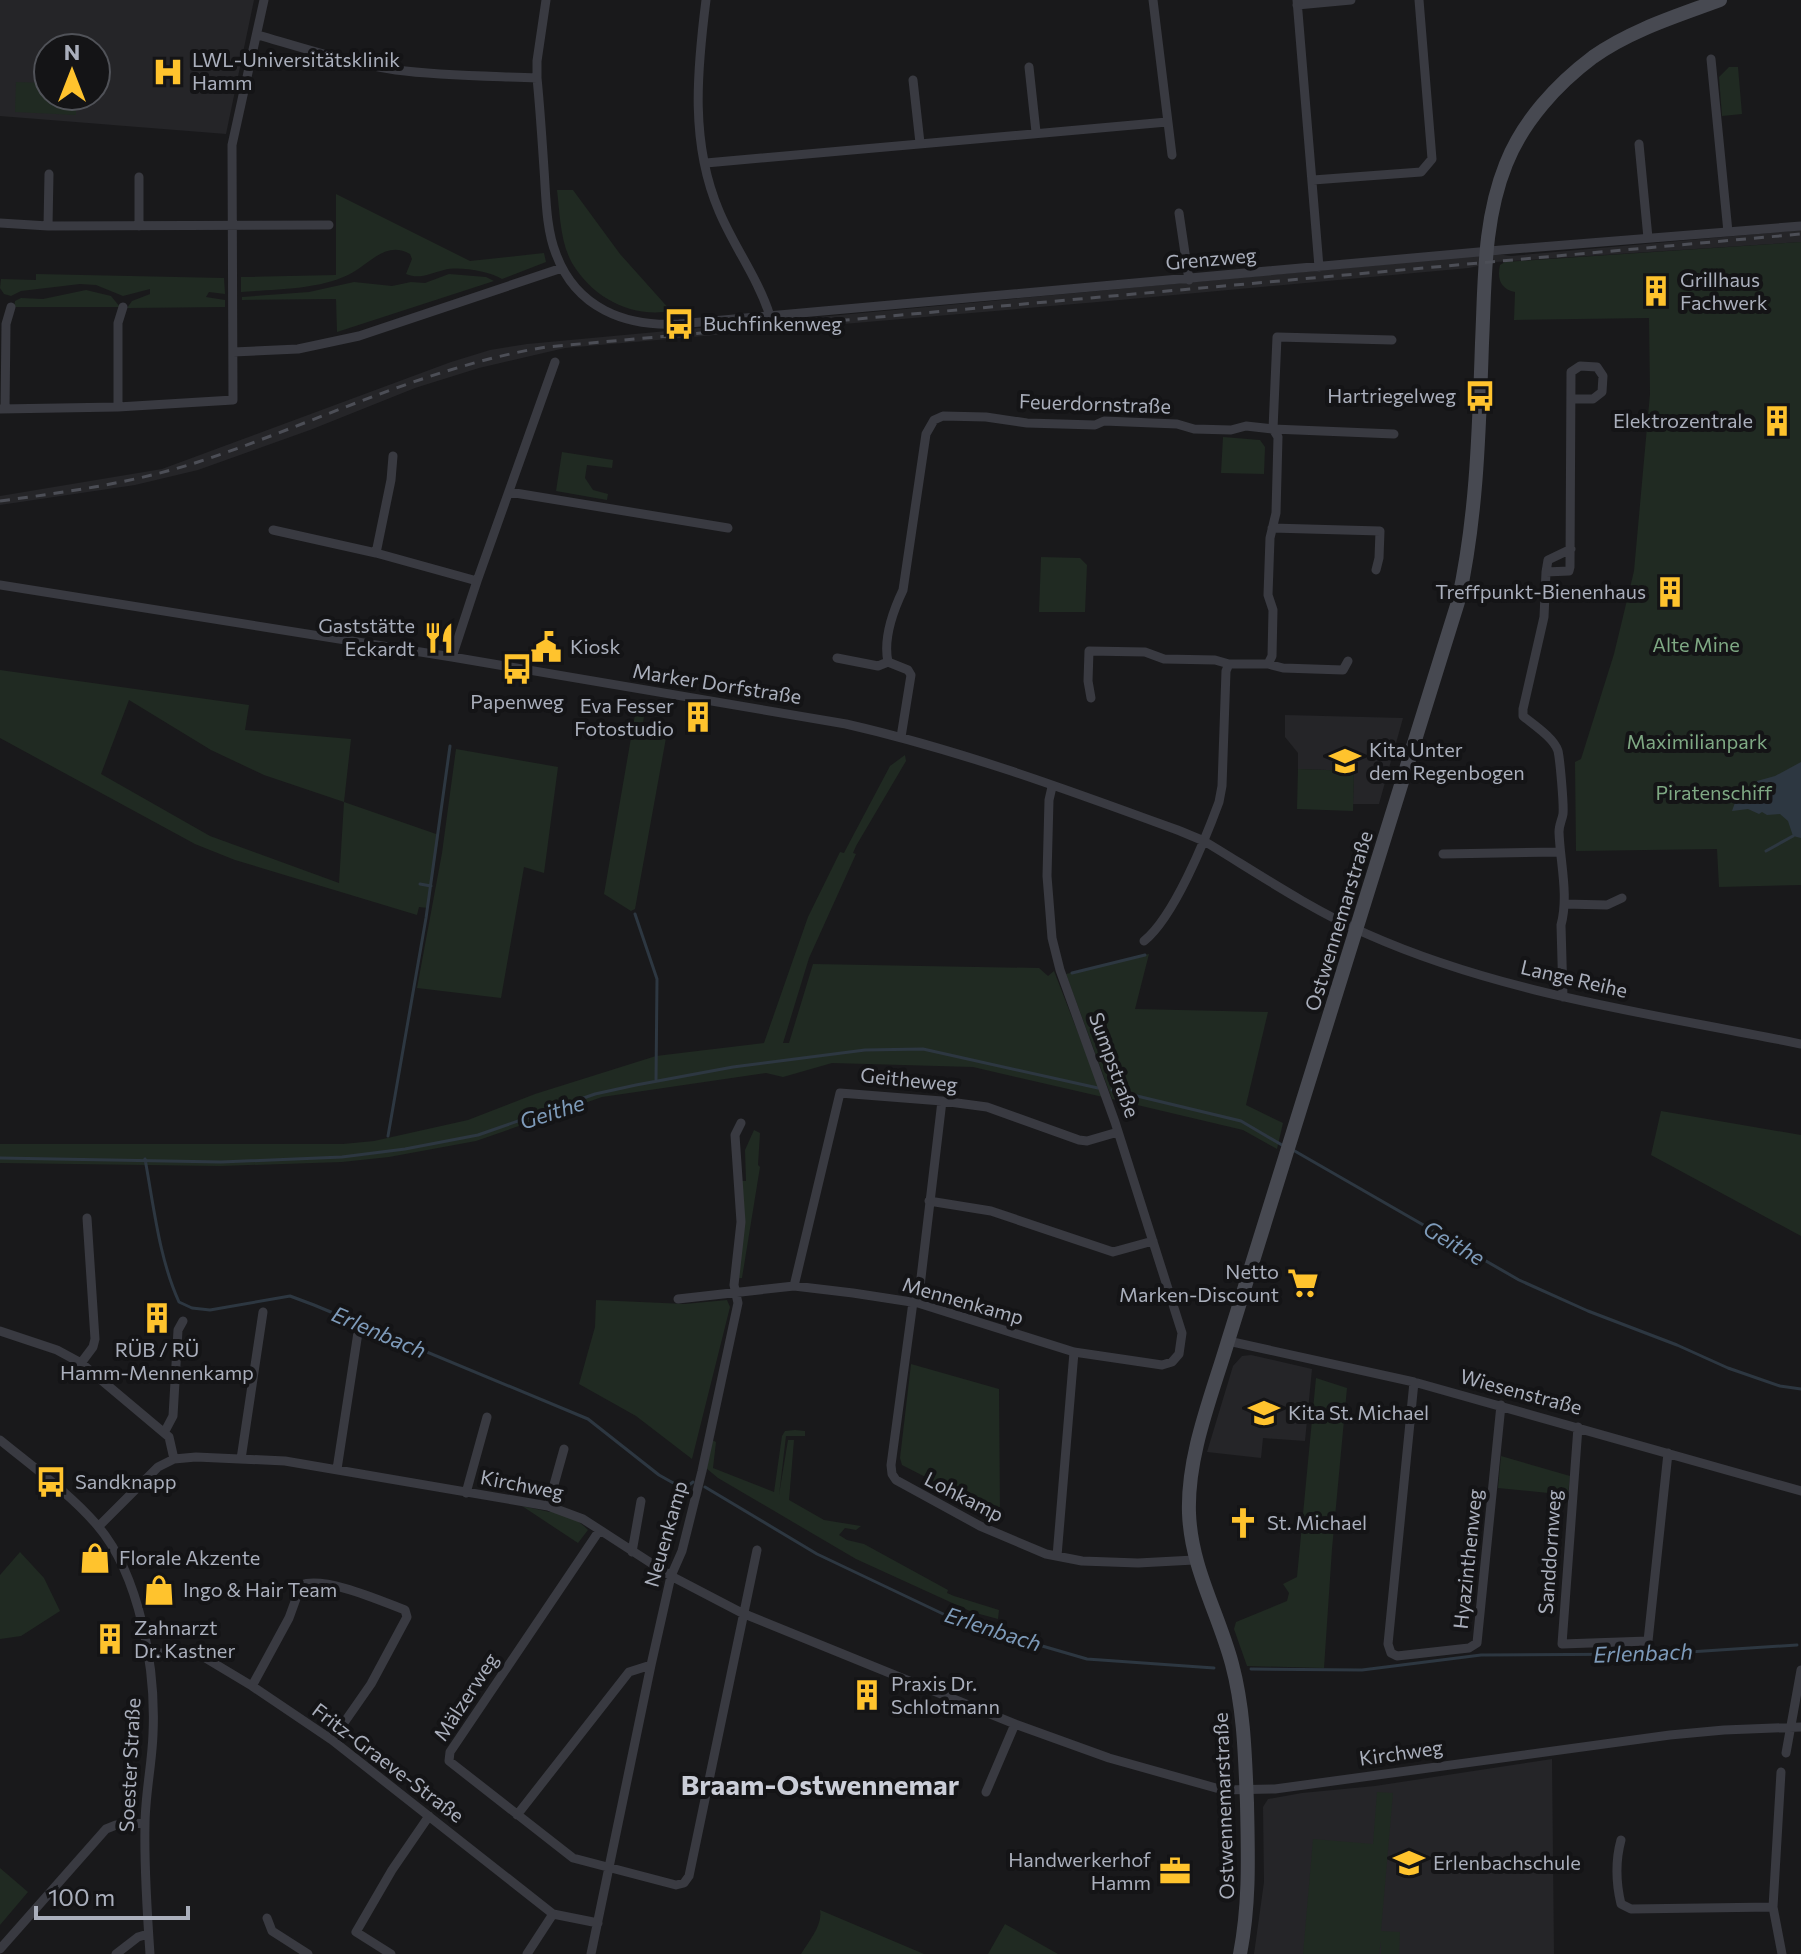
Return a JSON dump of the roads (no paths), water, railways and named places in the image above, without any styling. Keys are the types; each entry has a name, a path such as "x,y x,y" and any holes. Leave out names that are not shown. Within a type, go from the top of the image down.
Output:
{"street":[{"path":"11,307 6,324 2,409 118,407 233,400 232,145 264,0"},
{"path":"233,352 298,349 359,336 562,268 550,226 537,78 546,0"},
{"path":"706,0 696,92 700,140 718,210 762,289 770,316"},
{"path":"1153,0 1172,155"},
{"path":"1319,267 1297,2 1351,0"},
{"path":"1313,180 1421,172 1432,159 1419,0"},
{"name":"Ostwennemarstraße","path":"1240,1954 1248,1907 1249,1878 1244,1729 1236,1680 1194,1560 1189,1511 1192,1476 1228,1341 1352,927 1447,644 1465,572 1478,462 1486,251 1494,202 1506,163 1528,124 1555,91 1607,48 1649,27 1720,0"},
{"path":"258,35 392,69 445,76 537,78"},
{"path":"1711,59 1728,232"},
{"path":"1029,67 1036,132"},
{"path":"913,80 920,143"},
{"path":"706,163 1167,122"},
{"path":"1639,144 1648,238"},
{"path":"48,226 49,174"},
{"path":"139,177 139,226"},
{"path":"1179,213 1189,280"},
{"path":"0,223 48,226 329,225"},
{"name":"Grenzweg","path":"562,268 590,302 624,320 664,325 1486,251 1801,226"},
{"path":"118,407 118,323 123,307"},
{"path":"1268,664 1272,656 1273,610 1268,595 1272,528 1276,513 1278,437 1273,429 1277,337 1392,340"},
{"path":"452,657 555,362"},
{"path":"1546,572 1569,571 1571,372 1580,366 1597,367 1603,376 1602,392 1593,399 1572,399"},
{"name":"Feuerdornstraße","path":"888,662 887,647 893,610 903,590 926,434 934,420 943,416 998,418 1027,423 1095,425 1104,421 1177,424 1194,429 1231,430 1246,426 1273,429"},
{"path":"1273,429 1394,434"},
{"path":"376,553 393,456"},
{"path":"509,492 728,528"},
{"path":"1272,528 1380,531 1376,570"},
{"path":"273,530 376,553 477,581"},
{"path":"1563,997 1561,925 1564,904 1559,825 1563,815 1558,750 1523,716 1523,709 1544,617 1548,560 1571,549"},
{"name":"Marker Dorfstraße","path":"0,585 452,657 846,724 901,737 985,763 1204,841 1352,927"},
{"path":"1091,698 1089,651 1145,652 1164,659 1268,664 1283,668 1343,670 1348,661"},
{"path":"837,658 878,666 888,662 908,670 911,675 901,737"},
{"path":"1144,941 1156,931 1177,898 1204,841 1222,786 1226,671 1229,664"},
{"name":"Sumpstraße","path":"1052,787 1047,833 1052,938 1061,974 1118,1132 1182,1333 1181,1350"},
{"path":"1443,854 1560,852"},
{"path":"1564,904 1607,905 1622,898"},
{"name":"Lange Reihe","path":"1352,927 1457,968 1563,997 1801,1044"},
{"name":"Geitheweg","path":"794,1286 840,1093 987,1107 1079,1140 1087,1141 1118,1132"},
{"name":"Lohkamp","path":"942,1101 899,1401 892,1474 904,1486 980,1526 1029,1548 1057,1556 1082,1561 1138,1563 1194,1560"},
{"name":"Neuenkamp","path":"591,1954 671,1576 682,1551 702,1471 738,1303 734,1285 741,1222 735,1135 741,1123"},
{"path":"929,1201 991,1211 1113,1252 1153,1241"},
{"path":"81,1363 95,1339 87,1218"},
{"name":"Mennenkamp","path":"678,1299 794,1286 915,1303 1074,1352 1162,1365 1172,1362 1181,1350"},
{"path":"241,1459 263,1312"},
{"path":"164,1433 173,1416 178,1330 183,1321"},
{"path":"337,1469 359,1326"},
{"path":"0,1331 57,1350 81,1363 169,1437 174,1459 158,1467 99,1526"},
{"name":"Wiesenstraße","path":"1228,1341 1414,1382 1801,1491"},
{"path":"1057,1556 1074,1352"},
{"name":"Hyazinthenweg","path":"1414,1382 1388,1644 1391,1653 1397,1656 1469,1648 1477,1643 1501,1405"},
{"path":"466,1493 487,1417"},
{"name":"Sanddornweg","path":"1578,1427 1562,1644 1648,1641 1668,1453"},
{"name":"Soester Straße","path":"0,1440 99,1526 128,1581 138,1608 148,1653 153,1723 145,1823 150,1954"},
{"path":"548,1506 564,1449"},
{"name":"Kirchweg","path":"174,1459 241,1459 337,1469 548,1506 583,1519 671,1576 742,1613 1015,1724 1109,1758 1223,1790 1275,1789 1670,1735 1801,1727"},
{"path":"632,1552 641,1501"},
{"name":"Mälzerweg","path":"599,1531 449,1756 451,1765 573,1858 676,1885 687,1880 742,1613"},
{"path":"742,1613 757,1550"},
{"path":"252,1686 289,1618 301,1585 313,1582 367,1595 405,1610 407,1617 384,1661 332,1740"},
{"name":"Fritz-Graeve-Straße","path":"148,1653 197,1653 332,1740 553,1914 598,1923"},
{"path":"517,1815 629,1672 651,1665"},
{"path":"1786,1753 1801,1670"},
{"path":"986,1792 1015,1724"},
{"path":"1781,1772 1773,1907 1782,1954"},
{"path":"391,1954 356,1932 392,1870 429,1816"},
{"path":"0,1949 106,1829 116,1825 145,1823"},
{"path":"1621,1840 1617,1857 1617,1887 1621,1904 1631,1909 1773,1907"},
{"path":"527,1954 553,1914"},
{"path":"267,1918 272,1931 308,1954"},
{"path":"116,1954 138,1937 148,1934"}],"waterway":[{"path":"388,1136 426,918 450,746"},
{"path":"1766,851 1793,836"},
{"path":"420,884 431,886"},
{"path":"635,914 657,979 656,1081"},
{"path":"1072,973 1145,955"},
{"name":"Geithe","path":"0,1158 221,1162 342,1157 478,1135 595,1094 636,1085 733,1067 865,1050 923,1049 1098,1088"},
{"name":"Geithe","path":"1112,1090 1241,1121 1282,1145"},
{"name":"Geithe","path":"1293,1150 1519,1280 1728,1368 1780,1386 1801,1389"},
{"name":"Erlenbach","path":"145,1159 162,1250 179,1302 192,1308 210,1310 290,1296 588,1419 659,1475 684,1489 693,1482"},
{"name":"Erlenbach","path":"705,1487 817,1554 960,1622 1087,1659 1214,1668"},
{"name":"Erlenbach","path":"1251,1669 1362,1670 1481,1655 1659,1654 1797,1645"}],"railway":[{"path":"0,501 100,486 174,469 413,382 501,356 546,347 1801,234"}],"place":[{"name":"LWL-Universitätsklinik Hamm","path":"168,72"},
{"name":"Grillhaus Fachwerk","path":"1656,291"},
{"name":"Buchfinkenweg","path":"679,324"},
{"name":"Hartriegelweg","path":"1480,396"},
{"name":"Elektrozentrale","path":"1777,421"},
{"name":"Treffpunkt-Bienenhaus","path":"1670,592"},
{"name":"Gaststätte Eckardt","path":"439,638"},
{"name":"Kiosk","path":"546,647"},
{"name":"Papenweg","path":"517,669"},
{"name":"Eva Fesser Fotostudio","path":"698,717"},
{"name":"Kita Unter dem Regenbogen","path":"1345,761"},
{"name":"Netto Marken-Discount","path":"1303,1283"},
{"name":"RÜB / RÜ Hamm-Mennenkamp","path":"157,1318"},
{"name":"Kita St. Michael","path":"1264,1413"},
{"name":"Sandknapp","path":"51,1482"},
{"name":"St. Michael","path":"1243,1523"},
{"name":"Florale Akzente","path":"95,1558"},
{"name":"Ingo & Hair Team","path":"159,1590"},
{"name":"Zahnarzt Dr. Kastner","path":"110,1639"},
{"name":"Praxis Dr. Schlotmann","path":"867,1695"},
{"name":"Erlenbachschule","path":"1409,1863"},
{"name":"Handwerkerhof Hamm","path":"1175,1871"}],"district":[{"name":"Braam-Ostwennemar","path":"820,1785"}],"park label":[{"name":"Alte Mine","path":"1696,645"},
{"name":"Maximilianpark","path":"1697,742"},
{"name":"Piratenschiff","path":"1714,793"}]}
